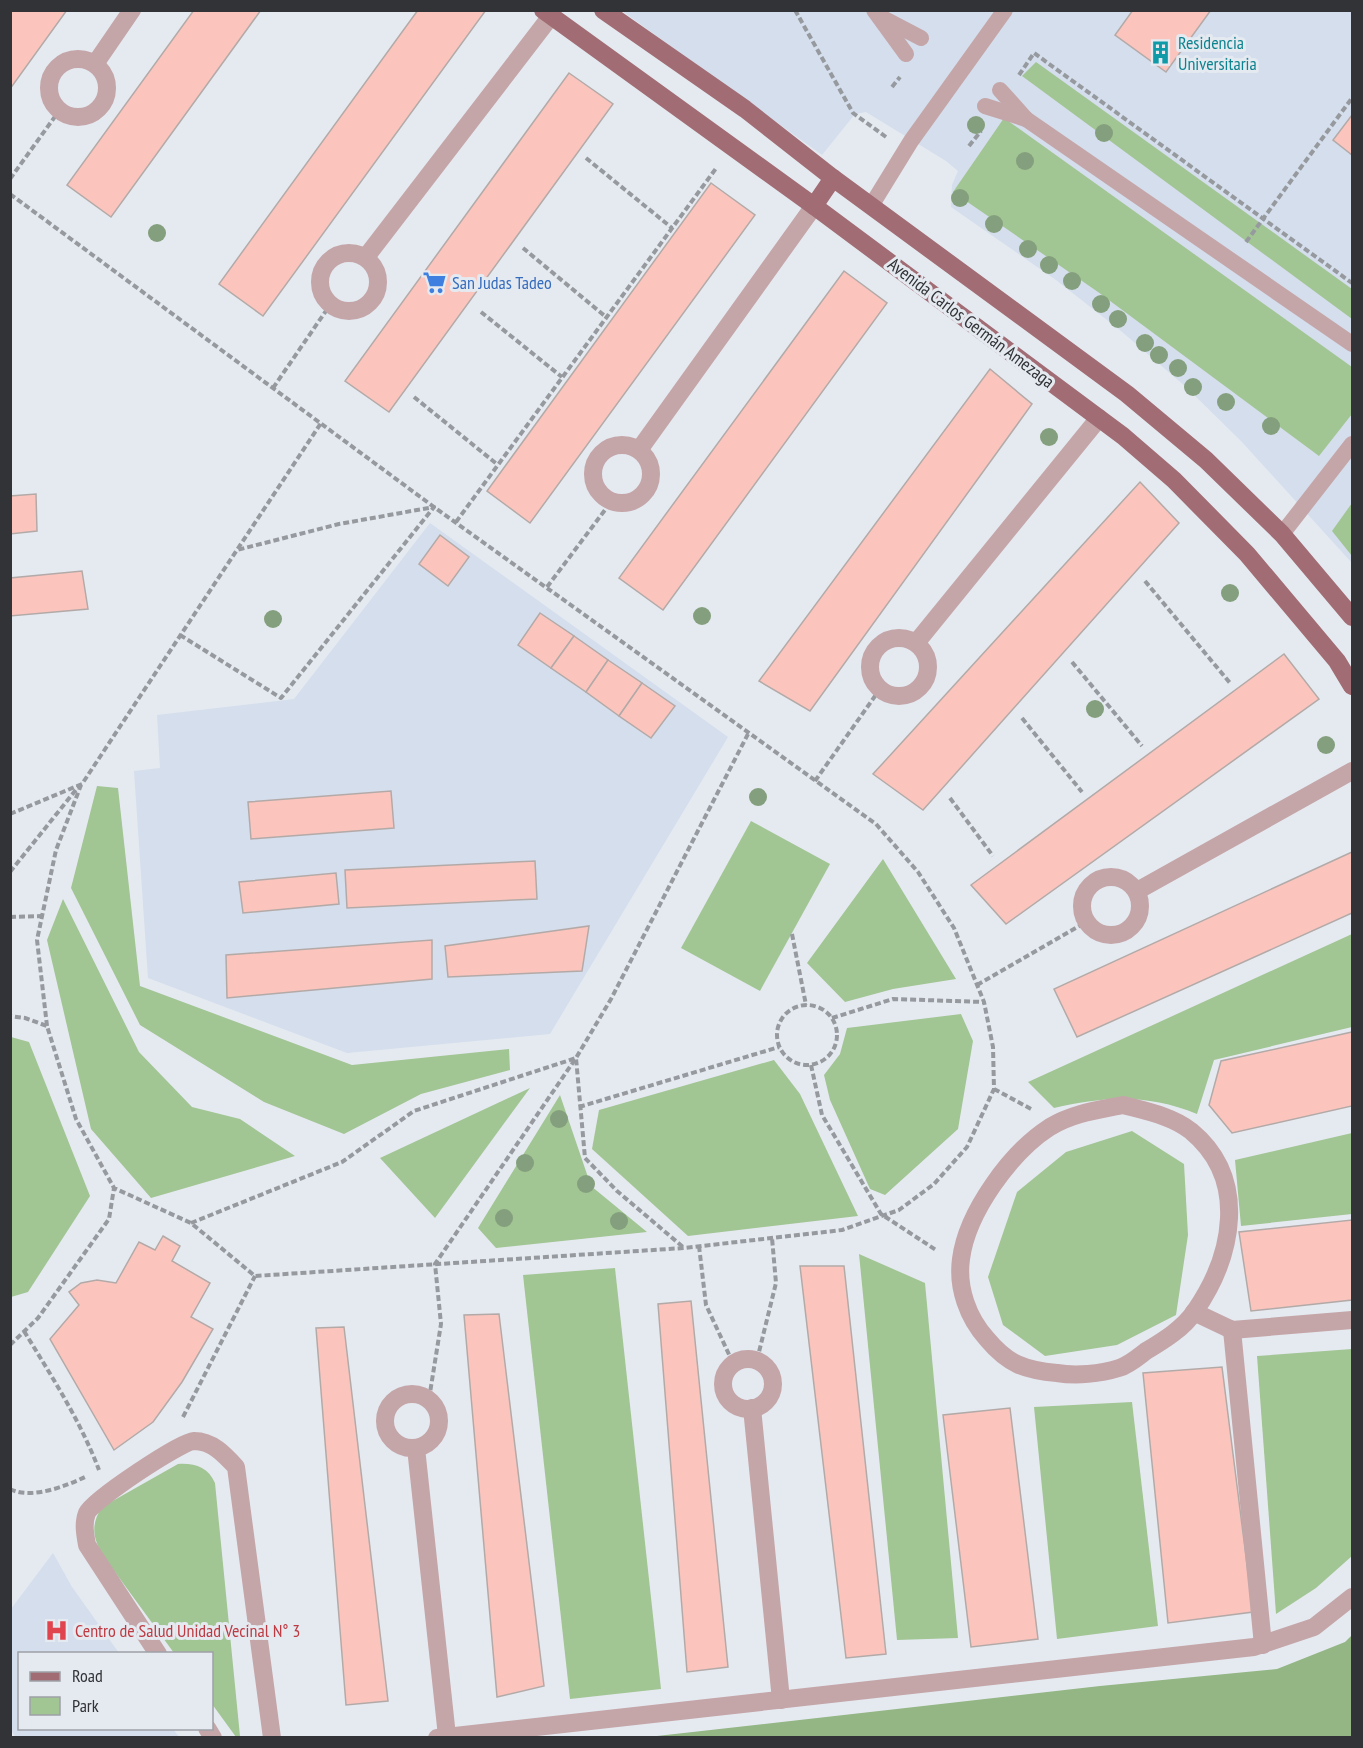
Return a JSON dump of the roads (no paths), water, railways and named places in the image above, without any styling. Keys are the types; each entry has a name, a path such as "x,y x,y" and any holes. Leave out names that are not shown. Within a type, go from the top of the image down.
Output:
{"main road":[{"name":"Avenida Carlos Germán Amezaga","path":"603,10 737,104 833,178 1127,394 1206,460 1282,534 1353,617"},
{"name":"Avenida Carlos Germán Amezaga","path":"547,13 814,206 1099,418 1173,480 1247,554 1337,661 1353,686"},
{"path":"814,206 833,178"}],"street":[{"path":"95,64 132,10"},
{"path":"366,258 547,13"},
{"path":"76,58 95,64 102,70 108,88 102,106 86,116 68,116 59,111 49,94 52,74 58,67 76,58"},
{"path":"639,450 814,206"},
{"path":"347,252 366,258 373,264 378,282 372,300 357,310 347,311 330,305 324,297 320,278 328,260 347,252"},
{"path":"916,643 1099,418"},
{"path":"620,445 639,450 650,465 650,484 639,499 621,504 611,502 597,490 593,481 595,461 602,453 620,445"},
{"path":"897,637 916,643 927,657 928,667 922,684 907,695 889,694 880,689 870,673 872,653 878,645 897,637"},
{"path":"1137,891 1353,771"},
{"path":"1117,878 1126,881 1137,891 1139,915 1128,931 1120,935 1101,934 1086,922 1082,903 1090,886 1098,880 1117,878"},
{"path":"1124,1105 1160,1114 1191,1131 1215,1160 1230,1193 1229,1231 1219,1267 1194,1312 1168,1338 1120,1368 1073,1375 1029,1371 1001,1356 977,1327 963,1295 961,1259 972,1225 994,1182 1023,1149 1050,1127 1081,1113 1124,1105"},
{"path":"1194,1312 1232,1330 1353,1320"},
{"path":"1232,1330 1263,1645"},
{"path":"749,1358 757,1360 770,1371 773,1386 766,1401 752,1408 735,1406 724,1393 723,1376 733,1363 749,1358"},
{"path":"403,1395 421,1395 429,1399 439,1414 437,1432 425,1445 416,1448 407,1448 393,1439 385,1424 386,1414 395,1400 403,1395"},
{"path":"752,1408 781,1700"},
{"path":"157,1652 87,1545 84,1530 87,1513 95,1502 191,1441 208,1444 223,1452 236,1467 272,1737"},
{"path":"416,1448 442,1737 1263,1645 1314,1627 1353,1598"}],"lane":[{"path":"871,206 905,152 1005,10"},
{"path":"876,13 921,38"},
{"path":"876,13 906,54"},
{"path":"1000,90 1026,119 1353,344"},
{"path":"985,106 1026,119"},
{"path":"1282,534 1353,444"}],"place":[{"name":"Residencia Universitaria","path":"1160,53"},
{"name":"San Judas Tadeo","path":"434,283"},
{"name":"Centro de Salud Unidad Vecinal N° 3","path":"57,1631"}]}
